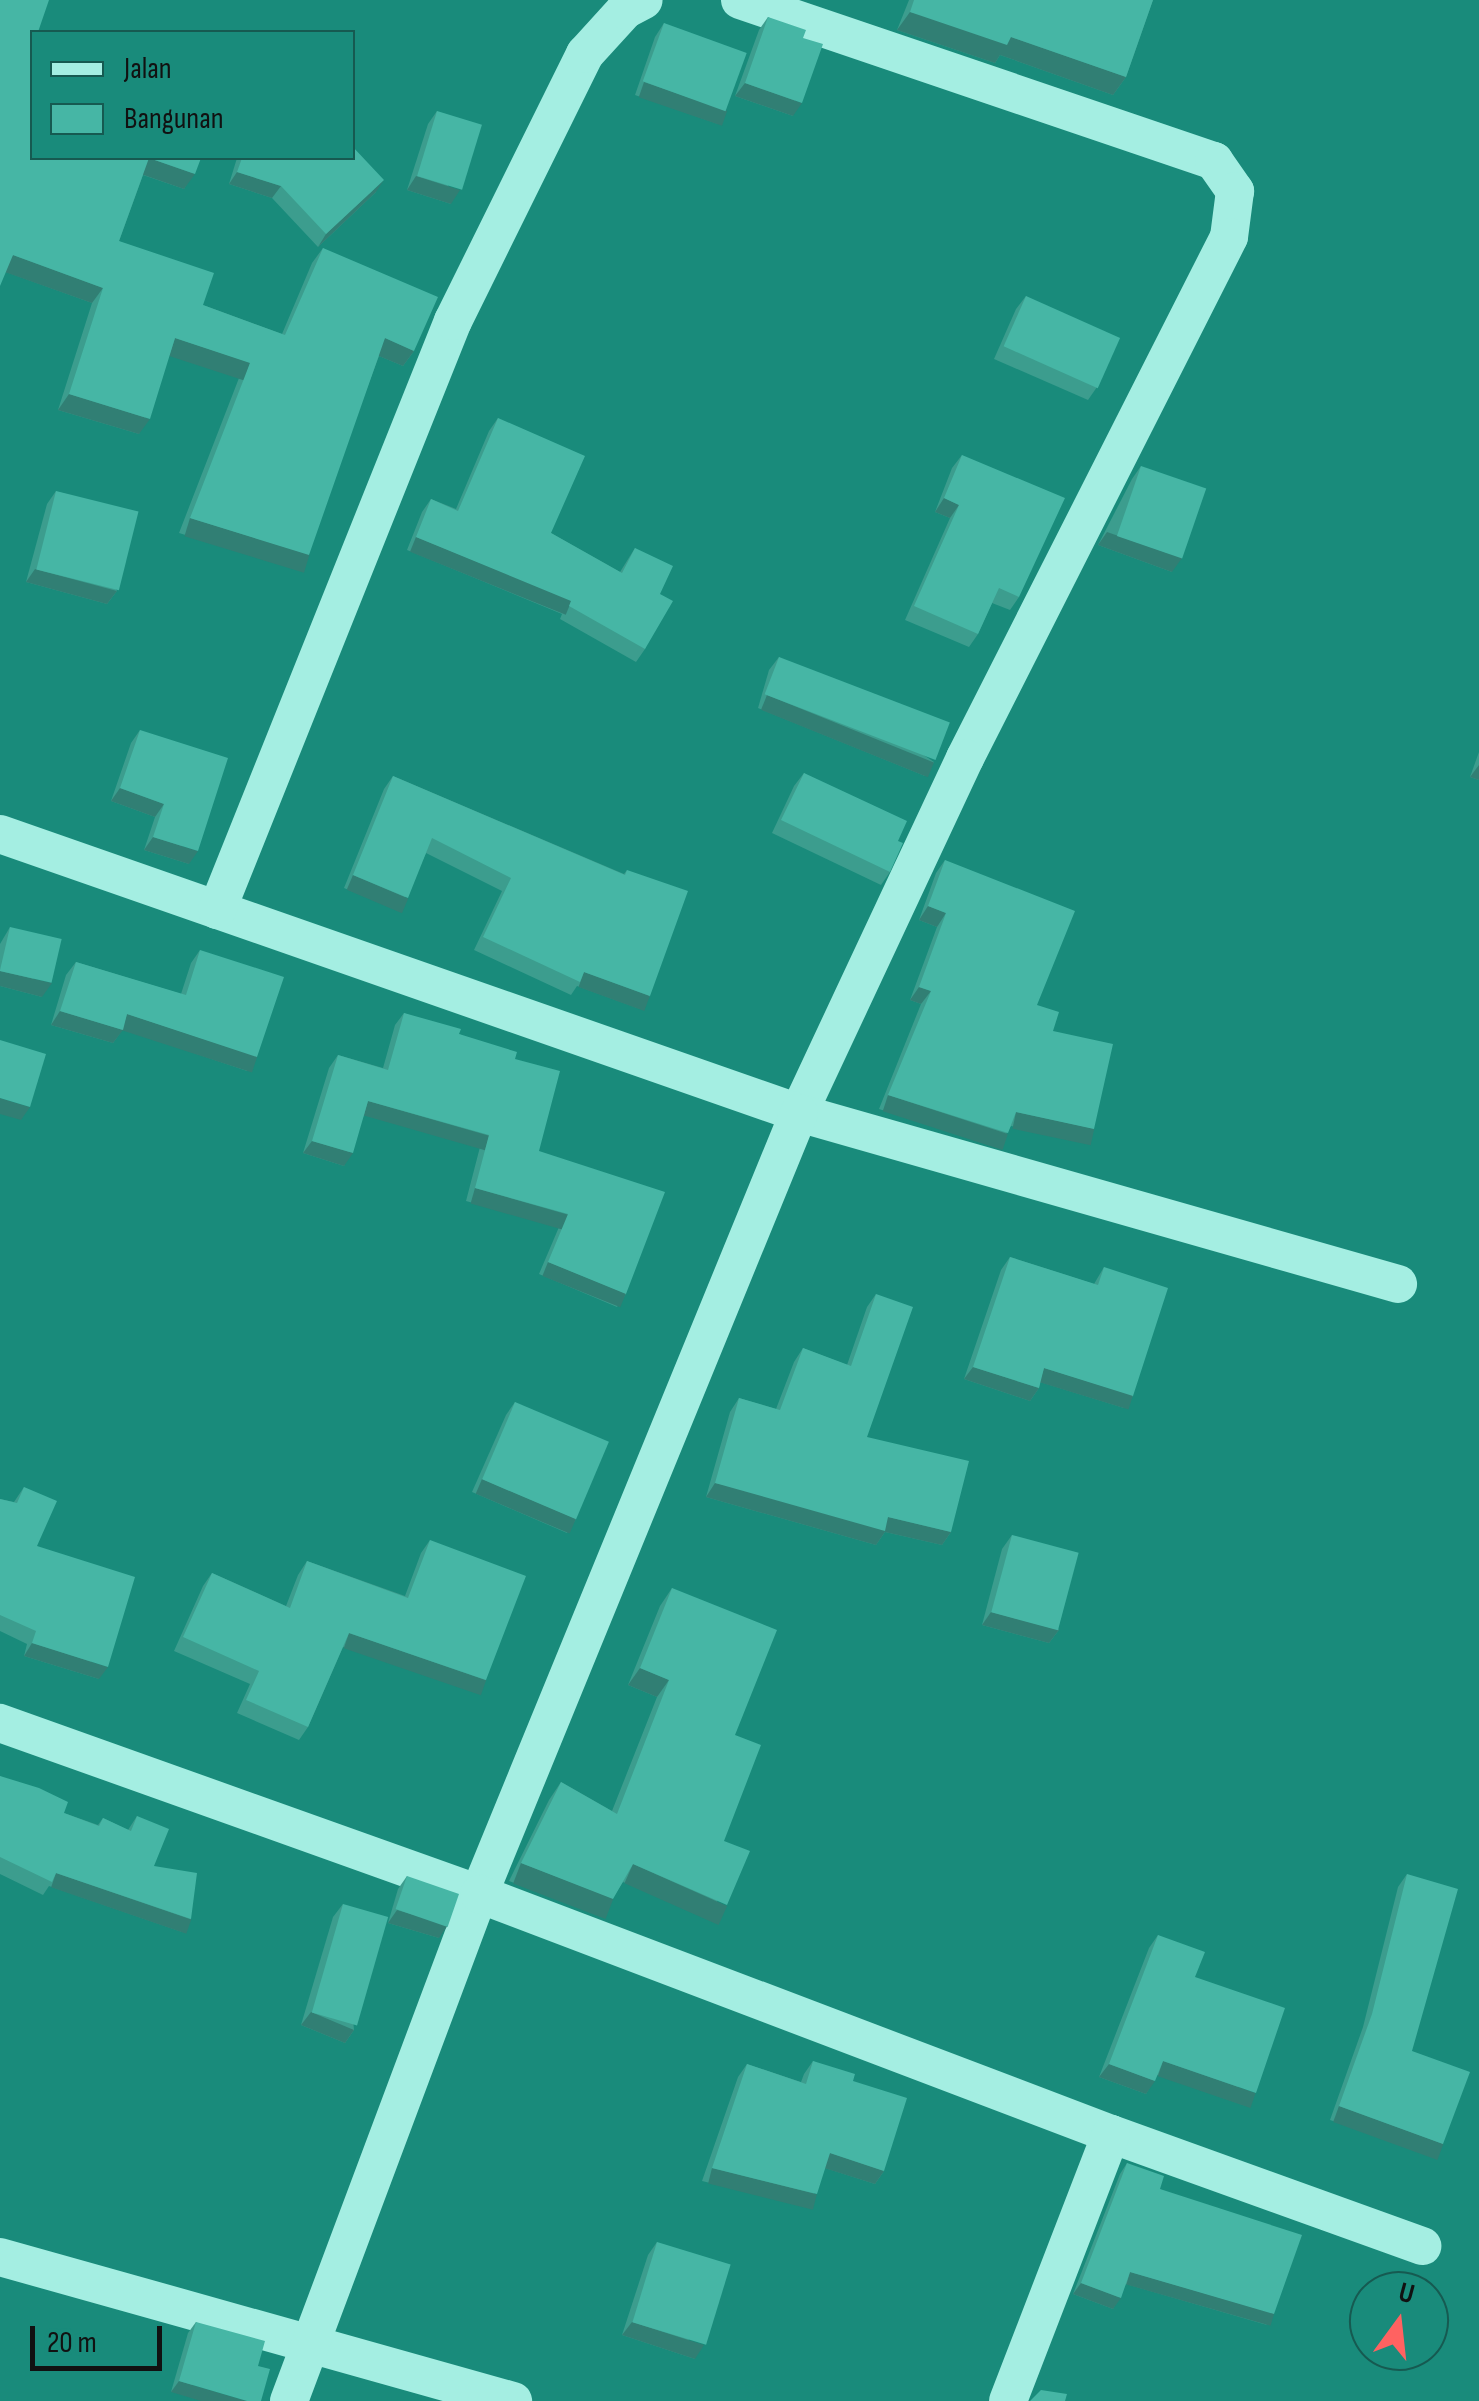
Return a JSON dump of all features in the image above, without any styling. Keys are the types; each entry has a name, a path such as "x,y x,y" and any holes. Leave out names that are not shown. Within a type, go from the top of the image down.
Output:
{"street":[{"path":"217,910 453,321 585,54 625,10 644,0"},
{"path":"289,2401 478,1894 799,1113 965,758 1229,237 1235,190 1214,160 740,0"},
{"path":"0,834 799,1113 1398,1284"},
{"path":"0,1722 478,1894 1111,2134 1422,2246"},
{"path":"1008,2401 1111,2134"},
{"path":"0,2256 513,2401"}],"building":[{"path":"0,0 49,0 39,30 30,30 30,160 148,160 119,241 214,273 203,305 285,335 323,248 438,297 414,351 385,338 309,555 190,518 250,363 175,338 150,419 69,394 103,288 13,255 0,286"},
{"path":"914,0 1153,0 1126,77 1011,37 1007,45 910,12"},
{"path":"768,17 806,30 803,38 823,44 802,103 745,83"},
{"path":"664,23 747,53 725,111 643,81"},
{"path":"437,111 482,125 462,190 417,176"},
{"path":"355,149 384,180 326,234 281,186 237,172 241,160 355,160"},
{"path":"155,160 200,160 195,174"},
{"path":"1026,296 1120,338 1098,388 1004,346"},
{"path":"498,418 585,456 551,533 622,573 635,548 673,566 660,594 673,601 645,649 569,606 571,601 416,537 431,499 458,511"},
{"path":"962,455 1065,498 1019,597 999,588 978,634 914,606 959,505 944,498"},
{"path":"1141,466 1206,488 1182,558 1117,536"},
{"path":"56,491 138,512 119,590 36,570"},
{"path":"779,657 950,723 936,760 765,694"},
{"path":"140,730 228,758 198,851 153,837 164,804 120,788"},
{"path":"804,773 907,821 898,841 903,843 890,872 781,820"},
{"path":"393,776 625,875 627,870 688,891 650,996 584,972 580,982 483,937 511,878 432,838 408,898 353,875"},
{"path":"945,860 1075,911 1037,1005 1059,1012 1053,1031 1113,1044 1094,1129 1016,1112 1008,1133 888,1095 931,991 919,987 946,913 928,906"},
{"path":"10,927 62,939 52,983 0,971"},
{"path":"200,950 284,977 257,1057 127,1014 123,1030 60,1011 76,962 186,995"},
{"path":"404,1013 461,1029 459,1034 517,1052 515,1059 560,1071 539,1151 665,1192 626,1294 548,1262 568,1214 475,1188 489,1135 368,1101 353,1153 312,1141 338,1055 388,1070"},
{"path":"0,1040 46,1054 30,1107 0,1098"},
{"path":"1010,1257 1098,1285 1104,1267 1168,1288 1133,1396 1044,1368 1039,1388 973,1367"},
{"path":"876,1294 913,1307 867,1437 969,1461 951,1532 888,1517 885,1531 715,1483 739,1398 780,1410 803,1348 851,1366"},
{"path":"515,1402 609,1442 576,1519 482,1479"},
{"path":"24,1487 57,1501 37,1546 135,1577 108,1667 32,1643 36,1631 0,1615 0,1499 17,1503"},
{"path":"1012,1535 1079,1553 1058,1630 991,1612"},
{"path":"430,1540 526,1576 486,1680 349,1633 308,1727 246,1700 259,1671 183,1637 212,1573 290,1608 307,1561 408,1598"},
{"path":"672,1588 777,1630 735,1735 761,1745 724,1841 750,1851 727,1905 633,1864 613,1899 521,1863 561,1782 617,1814 669,1680 640,1668"},
{"path":"0,1776 68,1802 64,1813 99,1826 103,1818 131,1831 137,1816 169,1829 154,1866 197,1873 191,1919 56,1873 52,1882 0,1857"},
{"path":"1407,1874 1458,1889 1412,2051 1470,2072 1443,2144 1339,2106 1372,2014"},
{"path":"407,1876 459,1894 448,1927 396,1909"},
{"path":"343,1904 388,1917 357,2026 312,2013"},
{"path":"1158,1935 1205,1952 1195,1977 1285,2008 1256,2093 1163,2061 1155,2081 1109,2064"},
{"path":"813,2061 855,2074 853,2081 907,2098 884,2171 830,2153 817,2194 712,2168 747,2064 806,2084"},
{"path":"1127,2163 1164,2176 1160,2189 1302,2235 1274,2314 1130,2272 1121,2298 1081,2283"},
{"path":"657,2242 731,2265 706,2345 632,2322"},
{"path":"196,2322 265,2341 258,2366 270,2369 261,2401 247,2401 179,2381"},
{"path":"1041,2390 1067,2394 1065,2401 1030,2401"}]}
